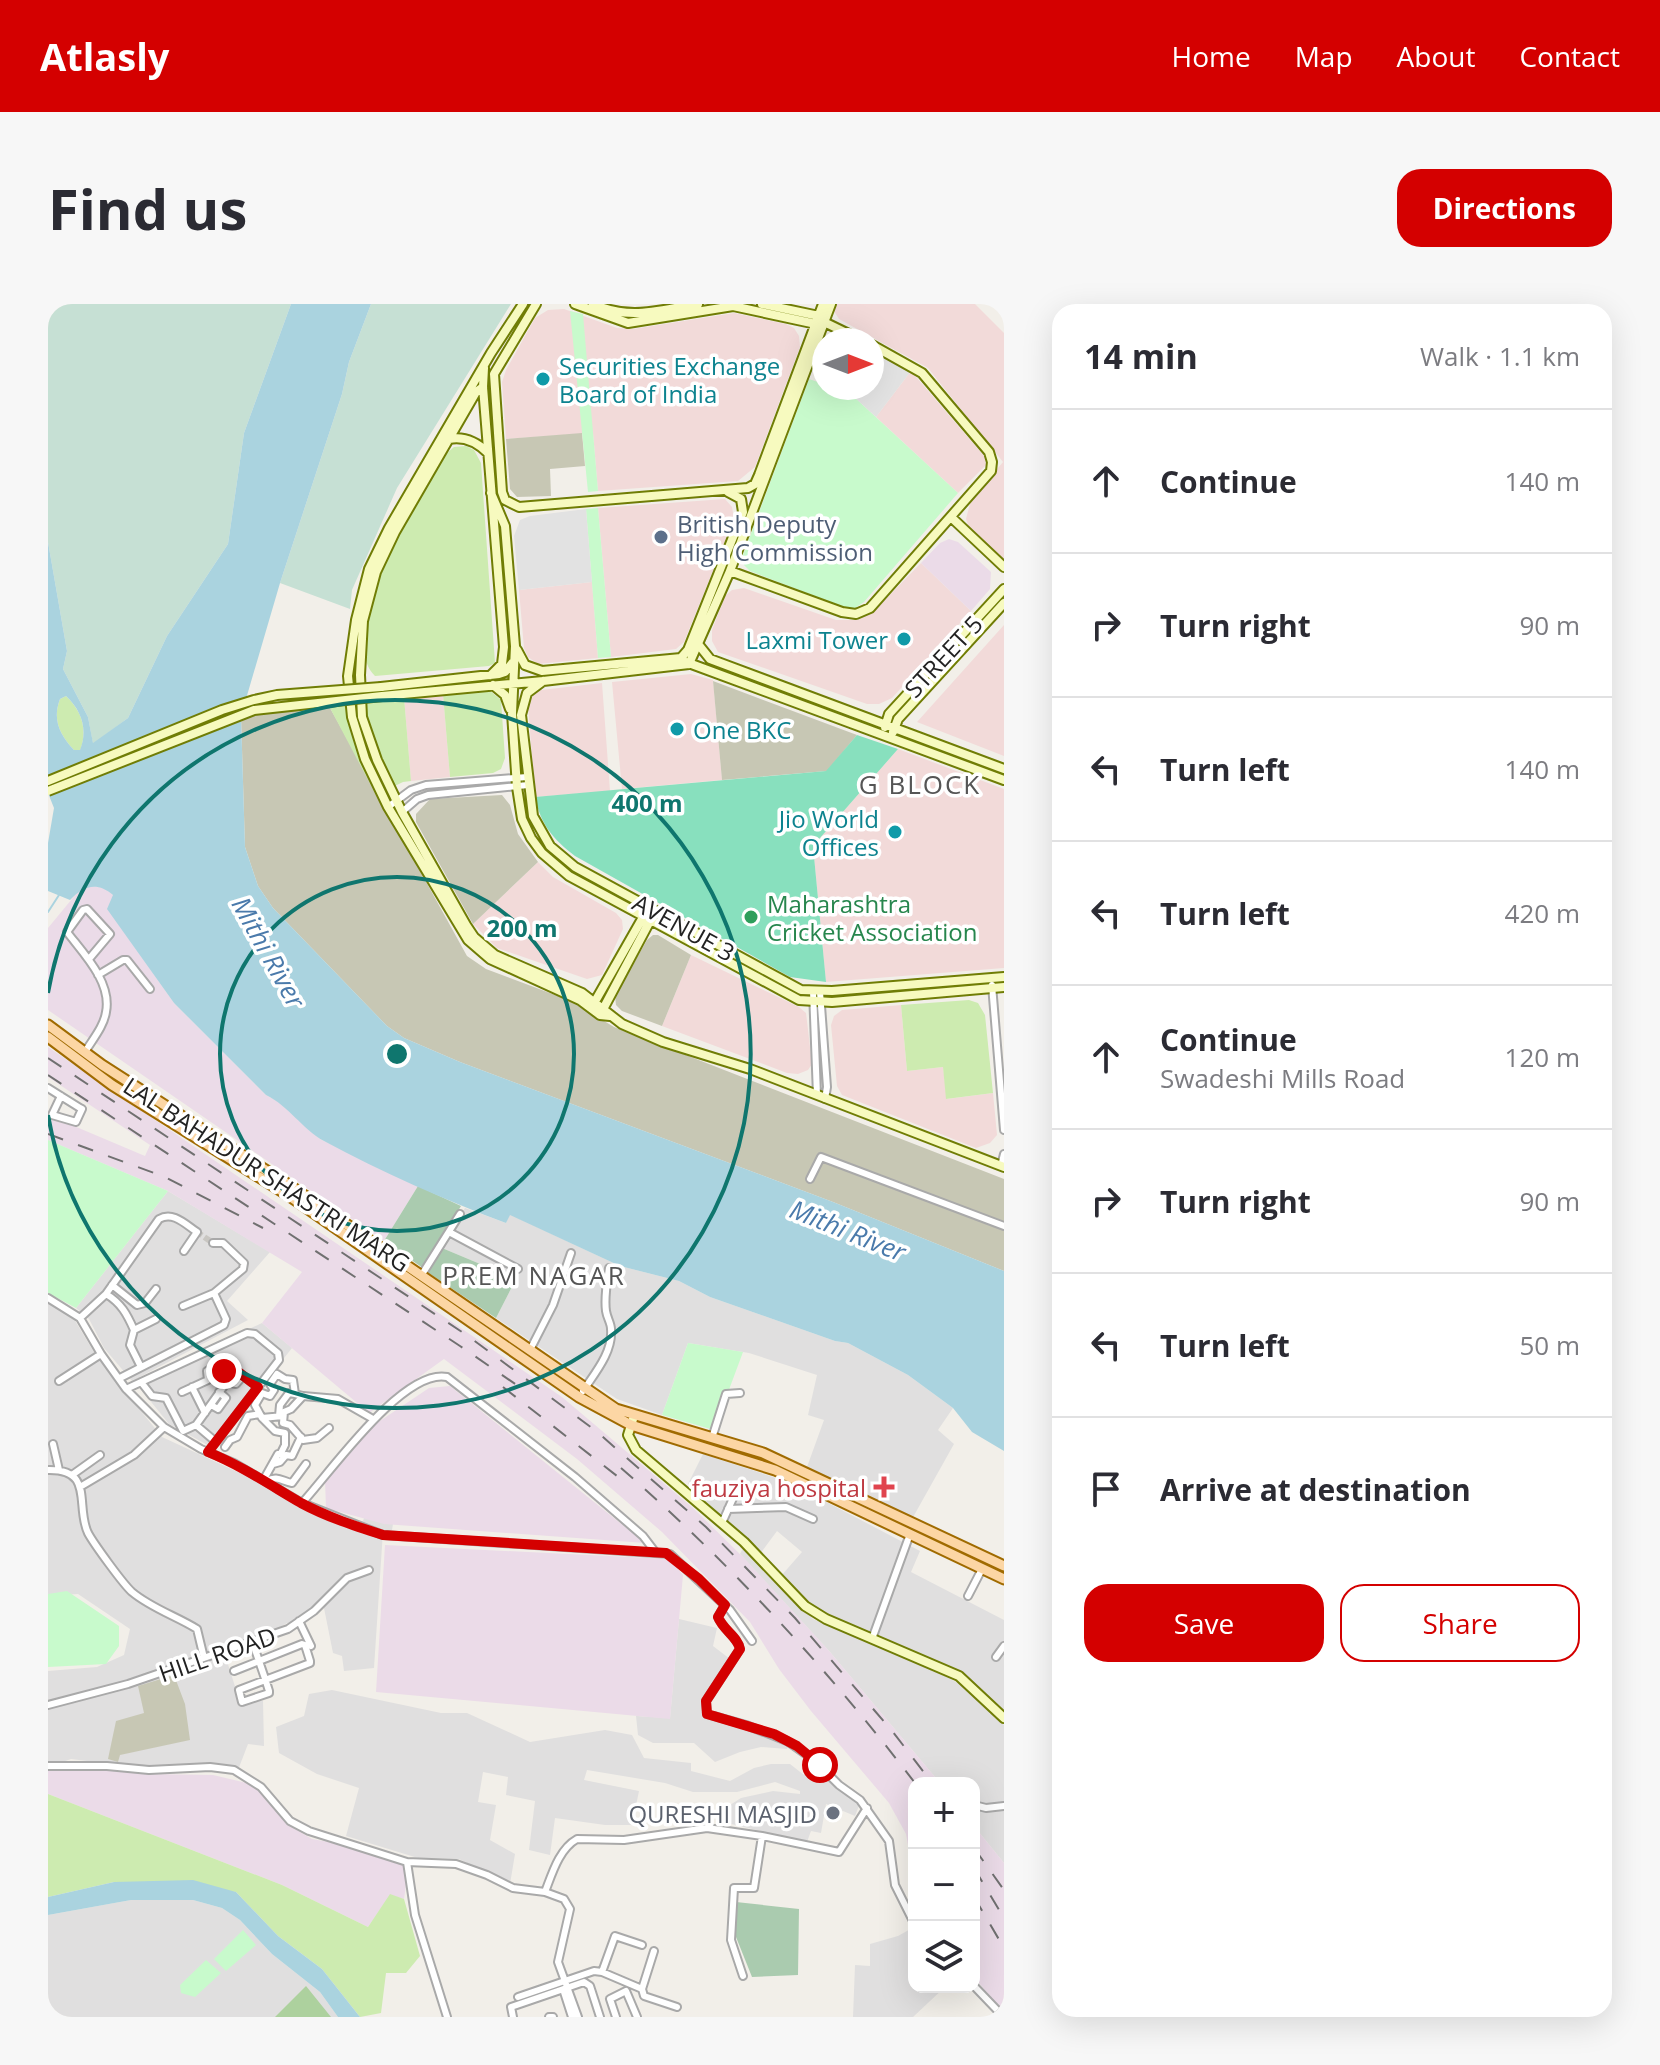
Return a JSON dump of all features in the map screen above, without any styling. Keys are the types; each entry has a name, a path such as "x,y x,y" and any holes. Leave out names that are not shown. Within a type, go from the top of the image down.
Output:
{"main road":[{"name":"LAL BAHADUR SHASTRI MARG","path":"48,1025 55,1038 172,1124 290,1191"},
{"name":"LAL BAHADUR SHASTRI MARG","path":"55,1038 85,1052 615,1413 775,1470 1004,1579"},
{"path":"168,1109 172,1124"},
{"name":"LAL BAHADUR SHASTRI MARG","path":"401,1268 421,1276 452,1302 530,1350 582,1392"},
{"name":"LAL BAHADUR SHASTRI MARG","path":"632,1421 712,1438 768,1455 1004,1566"},
{"path":"910,1534 914,1523"}],"street":[{"path":"523,304 389,528 369,569 359,606 348,676 352,717 365,759 388,807 398,815 458,927 478,951 490,959 593,1005 663,1042 750,1069 1002,1167 1004,1154"},
{"path":"519,507 505,500 502,492 494,374 536,304"},
{"path":"575,304 628,323 733,306 819,321"},
{"path":"593,304 629,315 698,304"},
{"path":"762,304 834,328"},
{"path":"48,791 254,710 382,691 491,680 514,683 543,681 685,661 698,644 730,571 823,304"},
{"path":"505,526 511,511 519,507 728,491 755,484 819,321 831,304"},
{"path":"730,571 842,612 856,614 871,606 991,471 989,452 922,373 884,352"},
{"path":"484,367 483,387 504,647 502,664 491,680"},
{"path":"398,815 397,801 377,760 362,717 360,675 363,621 376,572 395,532 476,392 483,387"},
{"path":"449,439 458,437 476,442 488,453"},
{"path":"685,661 743,512 741,499 728,491"},
{"name":"AVENUE 3","path":"491,493 505,526 515,646 512,713 516,782 522,819 531,838 556,867 785,994 818,1002 1004,987"},
{"path":"952,518 1004,567"},
{"name":"STREET 5","path":"887,736 889,714 1004,589"},
{"name":"STREET 5","path":"890,727 1004,603"},
{"path":"698,644 700,651 710,659 1004,769"},
{"path":"515,646 525,665 542,671 685,661 1004,780"},
{"path":"491,680 505,672 515,657"},
{"path":"348,676 360,675"},
{"path":"491,680 505,695 512,713"},
{"name":"AVENUE 3","path":"543,681 527,693 521,715 528,781 533,816 540,833 563,859 790,985 817,992 1004,977"},
{"path":"48,781 222,710 254,700 277,695 382,691"},
{"path":"388,807 411,790 426,785 528,781"},
{"path":"398,815 417,799 428,795 516,782"},
{"path":"577,881 582,871"},
{"path":"85,1052 101,1027 107,1008 98,975 67,932 87,909 110,934 89,959"},
{"path":"593,1005 652,910"},
{"path":"604,1013 647,919"},
{"path":"98,975 127,960 150,989"},
{"path":"991,978 1004,1130"},
{"path":"817,992 827,1087 821,1097"},
{"path":"48,1101 51,1090 61,1096 82,1109 76,1122 52,1115 61,1096"},
{"path":"810,1179 821,1157 1004,1226"},
{"path":"421,1276 460,1214"},
{"path":"80,1318 106,1294 159,1219 174,1216 197,1232 184,1251"},
{"path":"449,1232 518,1269"},
{"path":"183,1306 214,1293 243,1269 244,1263 223,1243 213,1243"},
{"path":"530,1350 553,1305 571,1253"},
{"path":"582,1392 602,1363 608,1347 612,1327 607,1319 605,1301 609,1268"},
{"path":"112,1285 137,1305 145,1303 156,1289"},
{"path":"120,1378 224,1325 226,1319 214,1293"},
{"path":"106,1294 119,1302 134,1330 130,1345 141,1367"},
{"path":"48,1298 80,1318 126,1389 164,1427 266,1480 302,1503 383,1535 670,1554 725,1605 752,1641"},
{"path":"134,1330 156,1319"},
{"path":"126,1389 251,1333 279,1356 208,1452"},
{"path":"59,1381 101,1354"},
{"path":"182,1392 208,1380 207,1371 218,1365 224,1371 233,1368 258,1387"},
{"path":"285,1433 275,1431 255,1404 262,1393 271,1396 275,1389 270,1383 278,1373 285,1379 293,1380 295,1394"},
{"path":"141,1382 152,1396 166,1398 183,1431 196,1425 227,1382 236,1384 243,1376"},
{"path":"302,1503 373,1419 429,1377 447,1377 575,1477 643,1536 656,1553"},
{"path":"192,1387 205,1413"},
{"path":"266,1480 273,1464 280,1462 283,1454 285,1433 280,1405 289,1393 338,1399 373,1419"},
{"path":"712,1438 726,1394 740,1393"},
{"path":"282,1418 285,1410 291,1409 303,1396"},
{"path":"225,1447 237,1437 248,1416 282,1418 301,1437 311,1441 329,1428"},
{"path":"632,1421 629,1440 636,1450 744,1542 805,1606 826,1619 959,1676 1004,1718"},
{"path":"196,1425 216,1442"},
{"path":"80,1487 134,1455 164,1427"},
{"path":"283,1454 292,1456 301,1437"},
{"path":"53,1444 59,1470"},
{"path":"72,1475 100,1455"},
{"path":"266,1480 277,1478 292,1483 306,1464"},
{"path":"48,1470 72,1475 80,1487 84,1520 91,1537 131,1591 197,1629 204,1658"},
{"path":"722,1523 738,1487"},
{"path":"728,1509 786,1507 813,1519"},
{"path":"872,1639 910,1534"},
{"path":"968,1596 982,1569"},
{"name":"HILL ROAD","path":"48,1705 128,1684 288,1629 314,1611 347,1578 369,1570"},
{"path":"725,1605 718,1617 740,1649 706,1701 707,1714 774,1734 797,1746 867,1808 889,1841 895,1885 913,1921"},
{"path":"311,1646 300,1623 313,1619"},
{"path":"234,1671 259,1661 281,1652 305,1645 310,1663 265,1679 239,1690 242,1702 268,1694 265,1679 259,1661 252,1641"},
{"path":"996,1657 1004,1646"},
{"path":"281,1652 288,1671"},
{"path":"48,1766 149,1770 210,1767 234,1770 261,1787 297,1826 407,1862 456,1864 513,1888 545,1892 564,1899 570,1909 558,1962 575,2017"},
{"path":"980,1806 1004,1806"},
{"path":"545,1892 560,1857 577,1839 624,1840 707,1828 839,1852 867,1808"},
{"path":"743,1976 731,1940 734,1888 754,1888 762,1836"},
{"path":"407,1862 415,1915 447,2017"},
{"path":"602,1972 615,1936 642,1945"},
{"path":"654,1951 642,1989 644,1996 677,2007"},
{"path":"513,2017 511,2007 565,1986 587,1971 602,1972 642,1989"},
{"path":"518,1997 588,1983 600,2017"},
{"path":"616,2017 610,1999 626,1991 637,2017"},
{"path":"980,1992 997,2010"}],"shaded area":[{"path":"48,304 291,304 244,433 228,544 167,636 128,718 93,744 88,717 63,669 67,651 48,542"},
{"path":"371,304 511,304 397,488 352,590 350,609 280,583 342,394 349,362"},
{"path":"835,304 975,304 1004,333 1004,559 992,553 971,533 966,519 971,500 1003,462 928,368 884,344 884,328 855,328 839,319 834,311"},
{"path":"564,309 617,328 633,329 734,313 794,328 800,347 755,467 738,481 598,491 593,433 506,439 502,382 506,370 535,318 548,310"},
{"path":"884,358 911,371 876,417 857,400 884,400"},
{"path":"911,371 985,457 986,465 958,493 876,417"},
{"path":"582,433 585,466 550,469 551,496 517,497 510,489 506,439"},
{"path":"725,499 732,507 734,519 684,642 676,649 611,657 598,508"},
{"path":"586,509 592,582 519,590 514,536 520,520"},
{"path":"949,539 958,542 991,572 990,589 971,611 921,563 940,543"},
{"path":"921,563 971,611 892,698 879,704 867,704 718,652 712,641 712,630 725,596 732,590 744,588 836,620 858,620 873,612"},
{"path":"592,582 598,658 538,664 528,657 524,648 519,590"},
{"path":"1004,625 1004,756 917,722"},
{"name":"One BKC","path":"691,674 713,680 722,780 622,789 612,682"},
{"path":"713,681 857,735 827,771 722,780"},
{"path":"602,683 610,791 535,797 528,705 533,696 541,690"},
{"path":"443,694 450,777 411,781 404,697"},
{"path":"329,706 467,956 486,969 571,1001 614,1027 1004,1179 1004,1271 833,1202 460,1062 404,1038 387,1026 273,908 258,886 245,847 241,716"},
{"path":"898,749 1004,789 1004,968 826,982 813,846"},
{"path":"502,795 510,805 518,834 538,862 473,924 416,822 416,814 430,799"},
{"path":"538,862 553,877 616,913 622,920 623,929 602,975 587,979 497,948 473,924"},
{"path":"81,888 105,888 114,896 108,909 174,1003 266,1095 279,1102 320,1139 418,1186 384,1241 48,1010 48,928"},
{"path":"653,935 691,955 662,1026 622,1011 616,1005 615,996 647,940"},
{"path":"691,955 806,1013 812,1064 808,1070 798,1074 787,1073 662,1026"},
{"path":"901,1005 907,1071 943,1067 947,1099 993,1093 997,1135 990,1143 976,1148 842,1095 837,1086 831,1025 834,1016 842,1010"},
{"path":"48,1047 562,1397 693,1508 745,1559 830,1652 935,1777 908,1777 908,1845 906,1834 889,1803 811,1711 779,1669 750,1622 662,1532 577,1459 444,1359 369,1413 262,1323 302,1272 168,1191 48,1140 48,1119 74,1126 145,1156 150,1145 48,1077"},
{"path":"168,1191 270,1252 227,1301 248,1320 132,1381 104,1348 89,1319 76,1308"},
{"path":"465,1208 506,1223 509,1214 620,1266 679,1281 710,1297 848,1343 908,1375 953,1408 938,1430 954,1444 912,1519 807,1467 824,1420 808,1415 817,1375 749,1353 688,1343 662,1415 617,1399 496,1318 516,1279 442,1248"},
{"path":"48,1302 71,1314 97,1357 162,1437 341,1520 363,1521 368,1507 395,1512 392,1530 383,1531 374,1668 344,1671 342,1656 333,1653 323,1603 299,1624 287,1623 226,1658 240,1702 263,1701 264,1746 248,1744 238,1770 221,1764 160,1770 71,1759 48,1767 48,1671 97,1667 124,1655 130,1629 78,1594 48,1596"},
{"path":"262,1323 292,1348 213,1448 169,1424 135,1382"},
{"path":"450,1386 645,1543 384,1524 326,1508 325,1480 368,1429 429,1388"},
{"path":"703,1454 788,1482 920,1551 911,1572 1004,1620 1004,1710 958,1670 817,1612 781,1576 802,1552 777,1531 760,1554 688,1484"},
{"path":"385,1545 670,1559 683,1575 670,1719 376,1692"},
{"path":"746,1548 813,1619 930,1668 965,1687 1004,1725 1004,1863 980,1833 980,1777 935,1777 830,1652 740,1554"},
{"path":"679,1619 717,1628 713,1646 730,1659 701,1700 701,1712 742,1724 788,1745 787,1749 761,1747 715,1762 694,1743 653,1743 638,1735 636,1716 670,1718"},
{"path":"174,1675 185,1704 190,1740 120,1755 118,1762 108,1759 116,1721 144,1713 138,1686"},
{"path":"332,1690 441,1713 467,1713 530,1742 605,1730 632,1735 644,1758 691,1763 691,1771 730,1781 754,1768 771,1764 790,1764 804,1775 811,1762 835,1786 860,1803 855,1816 826,1804 821,1833 811,1831 807,1842 727,1823 730,1805 741,1798 773,1791 800,1794 800,1791 775,1782 737,1792 693,1792 665,1783 587,1770 584,1780 639,1791 632,1825 605,1825 555,1818 550,1855 529,1850 535,1801 506,1795 508,1777 483,1772 478,1802 496,1805 490,1840 515,1854 510,1884 459,1859 418,1858 346,1836 359,1788 317,1774 279,1753 276,1727 304,1716 309,1694"},
{"path":"48,1770 213,1775 251,1784 271,1799 295,1829 312,1839 362,1848 403,1865 407,1878 404,1899 390,1895 368,1927 282,1885 48,1794"},
{"path":"980,1833 1004,1863 1004,2013 980,1984"},
{"path":"131,1900 193,1900 222,1908 240,1920 272,1954 320,1992 338,2017 48,2017 48,1915"},
{"path":"908,1930 908,1993 939,1993 913,2017 853,2017 855,1965 870,1966 870,1944"}],"green space":[{"path":"570,311 583,314 598,491 588,492"},
{"path":"809,379 812,380 812,400 857,400 958,493 864,602 855,608 846,608 750,571 744,565 743,555"},
{"path":"466,446 474,450 481,463 495,663 375,676 366,660 365,643 378,582 398,538 448,452 454,447"},
{"path":"598,508 611,657 598,658 586,509"},
{"path":"489,690 501,700 505,758 501,769 493,773 450,777 443,694"},
{"path":"66,696 82,721 80,751 74,750 59,727 58,707 60,699"},
{"path":"404,697 411,781 376,795 329,706"},
{"name":"Maharashtra Cricket Association","path":"857,735 898,749 813,846 826,982 790,977 575,856 549,831 535,797 826,771"},
{"path":"969,1000 978,1003 985,1015 993,1093 946,1099 943,1067 907,1071 901,1005"},
{"path":"48,1140 168,1191 76,1308 48,1293"},
{"path":"418,1186 461,1206 423,1268 384,1241"},
{"path":"442,1248 516,1279 496,1318 427,1272"},
{"path":"688,1343 743,1352 714,1430 662,1415"},
{"path":"67,1591 119,1626 119,1646 106,1664 48,1667 48,1594"},
{"path":"48,1794 282,1885 368,1927 390,1894 404,1899 420,1956 406,1973 386,1973 381,2013 360,2017 322,1969 278,1936 236,1892 114,1882 48,1897"},
{"path":"736,1902 799,1909 798,1975 752,1977 736,1937"},
{"path":"243,1930 256,1945 226,1971 214,1959"},
{"path":"206,1960 221,1973 195,1997 181,1993 180,1985"},
{"path":"306,1986 331,2017 275,2017"}],"water":[{"name":"Mithi River","path":"291,304 371,304 349,362 342,394 280,583 241,716 245,847 258,886 273,908 387,1026 404,1038 460,1062 833,1202 1004,1271 1004,1451 972,1432 953,1408 908,1375 848,1343 710,1297 679,1281 620,1266 510,1215 506,1223 414,1185 324,1141 266,1095 174,1003 107,909 113,895 101,888 90,887 70,900 48,891 48,843 54,808 48,793 48,542 67,651 63,669 88,717 93,743 128,718 167,636 228,544 244,433","holes":["66,696 80,714 83,728 80,750 74,750 69,744 57,720 60,699"]},
{"path":"193,1880 236,1892 278,1936 322,1969 360,2017 338,2017 320,1992 272,1954 240,1920 222,1908 193,1900 131,1900 48,1915 48,1897 114,1882"}],"waterway":[{"path":"48,912 59,895"}],"tunnel":[{"path":"197,1232 213,1243"}],"railway":[{"path":"48,1058 468,1336 596,1431 706,1527 795,1618 927,1777"},
{"path":"48,1075 521,1388"},
{"path":"48,1134 165,1177 263,1228"},
{"path":"503,1387 626,1483"},
{"path":"621,1468 701,1541 776,1618 910,1777"},
{"path":"975,1849 1004,1890"},
{"path":"980,1878 1004,1918"},
{"path":"980,1907 1004,1948"}],"place":[{"name":"Securities Exchange Board of India","path":"543,379"},
{"name":"British Deputy High Commission","path":"661,537"},
{"name":"Laxmi Tower","path":"904,639"},
{"name":"One BKC","path":"677,729"},
{"name":"Jio World Offices","path":"895,832"},
{"name":"Maharashtra Cricket Association","path":"751,917"},
{"name":"fauziya hospital","path":"884,1487"},
{"name":"QURESHI MASJID","path":"833,1813"}],"district":[{"name":"G BLOCK","path":"920,784"},
{"name":"PREM NAGAR","path":"534,1275"}],"route":[{"path":"224,1371 233,1368 258,1387 208,1452 339,1520 383,1535 670,1554 725,1605 718,1617 721,1625 739,1644 740,1649 706,1701 707,1714 774,1734 797,1746 820,1765"}]}
